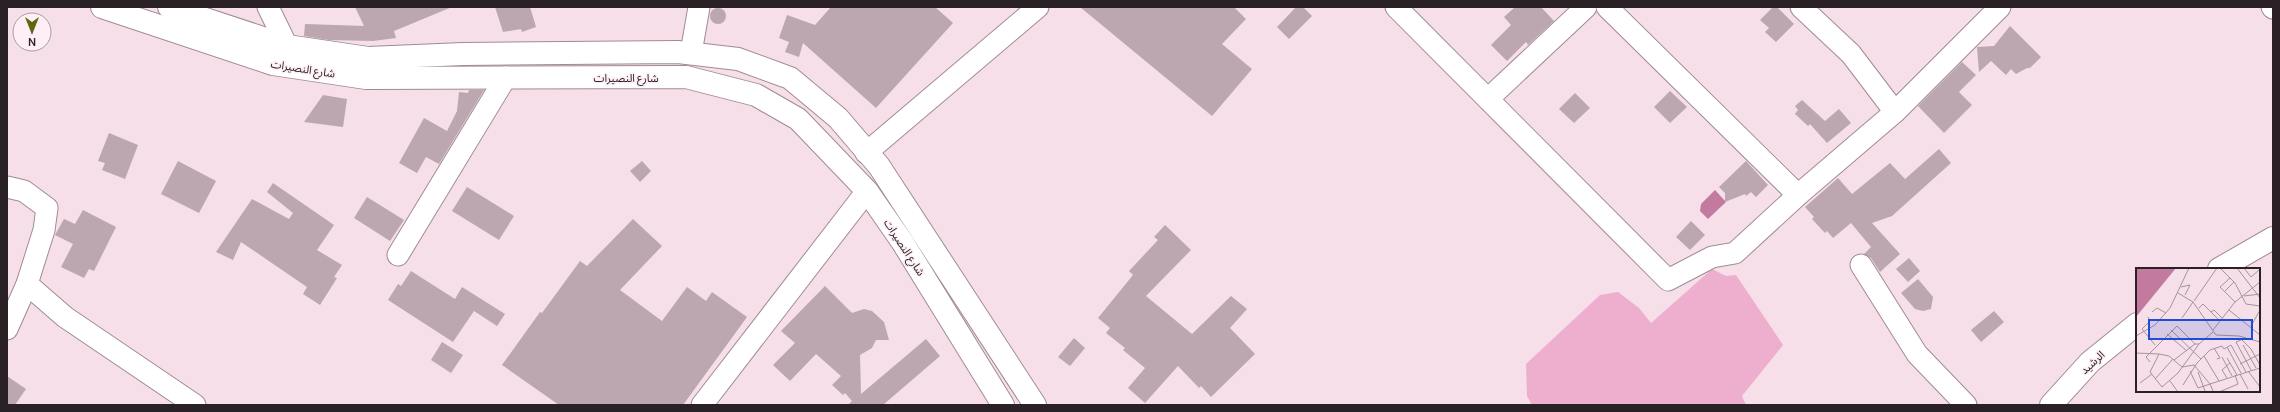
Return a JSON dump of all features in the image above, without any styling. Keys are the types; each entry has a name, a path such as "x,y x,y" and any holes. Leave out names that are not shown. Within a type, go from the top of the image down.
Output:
{"main road":[{"name":"شارع النصيرات","path":"102,7 273,64 366,78 686,77 756,95 798,120 867,191 903,243 1003,405"},
{"name":"شارع النصيرات","path":"169,7 287,46 368,58 463,54 691,53 738,59 790,78 838,118 893,186 1035,405"},
{"path":"2221,268 2273,238"},
{"name":"الرشيد","path":"2051,405 2090,362 2136,325"}],"street":[{"path":"268,7 287,46"},
{"path":"691,53 699,7"},
{"path":"866,152 1038,7"},
{"path":"1396,7 1668,280 1712,257 1735,253 1798,195 1895,112 2000,7"},
{"path":"1488,99 1586,7"},
{"path":"1608,7 1798,195"},
{"path":"1801,7 1851,54 1895,112"},
{"path":"398,255 506,77"},
{"path":"7,186 24,191 47,208 44,230 28,284 7,328"},
{"path":"711,402 867,191"},
{"path":"1861,265 1917,354 1966,405"},
{"path":"28,284 65,317 195,405"}],"shaded area":[{"path":"1715,190 1726,202 1708,219 1700,211 1701,204"},
{"path":"1712,269 1726,276 1736,275 1783,345 1742,396 1746,405 1532,405 1527,396 1526,364 1600,295 1618,292 1639,308 1651,323"}],"building":[{"path":"355,7 452,7 394,31 396,38 373,41 329,40 304,36 305,24 364,26"},
{"path":"495,7 530,7 536,27 522,32 521,29 503,32"},
{"path":"831,7 935,7 953,23 876,108 803,43 799,57 785,52 789,42 779,38 787,15 815,25"},
{"path":"1080,7 1234,7 1246,19 1222,44 1252,69 1212,116"},
{"path":"1296,7 1303,7 1312,16 1289,39 1277,27"},
{"path":"1515,7 1541,7 1554,21 1528,45 1526,42 1507,61 1491,45 1511,25 1504,17"},
{"path":"1773,7 1777,7 1794,24 1776,42 1765,32 1769,28 1760,20"},
{"path":"715,8 721,8 726,13 724,22 721,24 715,24 710,19 710,13"},
{"path":"2010,26 2041,57 2030,68 2016,74 2011,69 2006,75 1991,61 1979,72 1977,47 1994,46"},
{"path":"1962,62 1976,75 1959,92 1972,105 1944,133 1918,106"},
{"path":"469,90 484,90 439,164 426,157 417,173 399,163 424,118 447,131 457,111 459,92 468,93"},
{"path":"1670,91 1687,107 1670,123 1654,107"},
{"path":"1575,93 1590,108 1574,123 1559,109"},
{"path":"323,95 347,99 343,127 304,122"},
{"path":"1802,100 1825,121 1839,109 1851,123 1827,143 1810,124 1808,126 1795,114 1798,110 1795,106"},
{"path":"109,133 138,145 125,179 102,170 105,163 98,161"},
{"path":"1939,149 1951,163 1892,216 1872,223 1900,254 1880,272 1871,258 1864,254 1871,247 1851,223 1833,238 1827,231 1825,233 1812,219 1814,217 1805,207 1838,178 1852,194 1890,163 1905,179"},
{"path":"178,161 216,181 199,213 161,194"},
{"path":"642,161 651,171 640,182 630,171"},
{"path":"1746,161 1768,185 1756,197 1751,192 1746,196 1745,194 1725,202 1725,193 1719,187"},
{"path":"273,183 334,225 317,250 342,265 334,277 337,278 320,305 303,294 307,287 241,242 233,260 216,252 252,199 289,219 293,213 267,192"},
{"path":"467,187 514,216 499,240 452,211"},
{"path":"367,197 404,220 390,241 354,218"},
{"path":"83,210 116,227 94,271 89,269 84,278 61,267 73,244 55,235 64,219 75,224"},
{"path":"633,219 662,246 620,290 662,321 687,287 706,301 712,292 747,317 683,405 559,405 502,365 540,312 542,313 580,261 587,266"},
{"path":"1691,221 1705,235 1690,250 1676,237"},
{"path":"1165,225 1191,250 1146,296 1192,334 1231,296 1247,309 1230,328 1255,354 1211,397 1201,386 1199,388 1178,366 1145,403 1128,388 1145,368 1123,350 1125,348 1106,333 1110,328 1098,318 1133,275 1129,271 1158,240 1154,237"},
{"path":"1909,258 1920,271 1908,282 1896,269"},
{"path":"411,271 455,299 462,287 505,314 497,326 474,311 453,342 388,300 398,284 401,286"},
{"path":"1918,279 1933,297 1931,309 1923,311 1915,309 1901,293"},
{"path":"825,286 852,313 864,309 872,311 884,322 889,340 876,340 872,348 860,355 861,394 926,339 940,356 883,405 848,405 852,401 845,393 843,395 832,385 841,376 816,354 790,381 773,365 795,343 781,331"},
{"path":"1994,311 2004,322 1981,342 1971,330"},
{"path":"1074,338 1085,348 1070,366 1058,357"},
{"path":"442,342 463,355 451,373 431,360"},
{"path":"7,376 26,389 15,405 7,405"}]}
